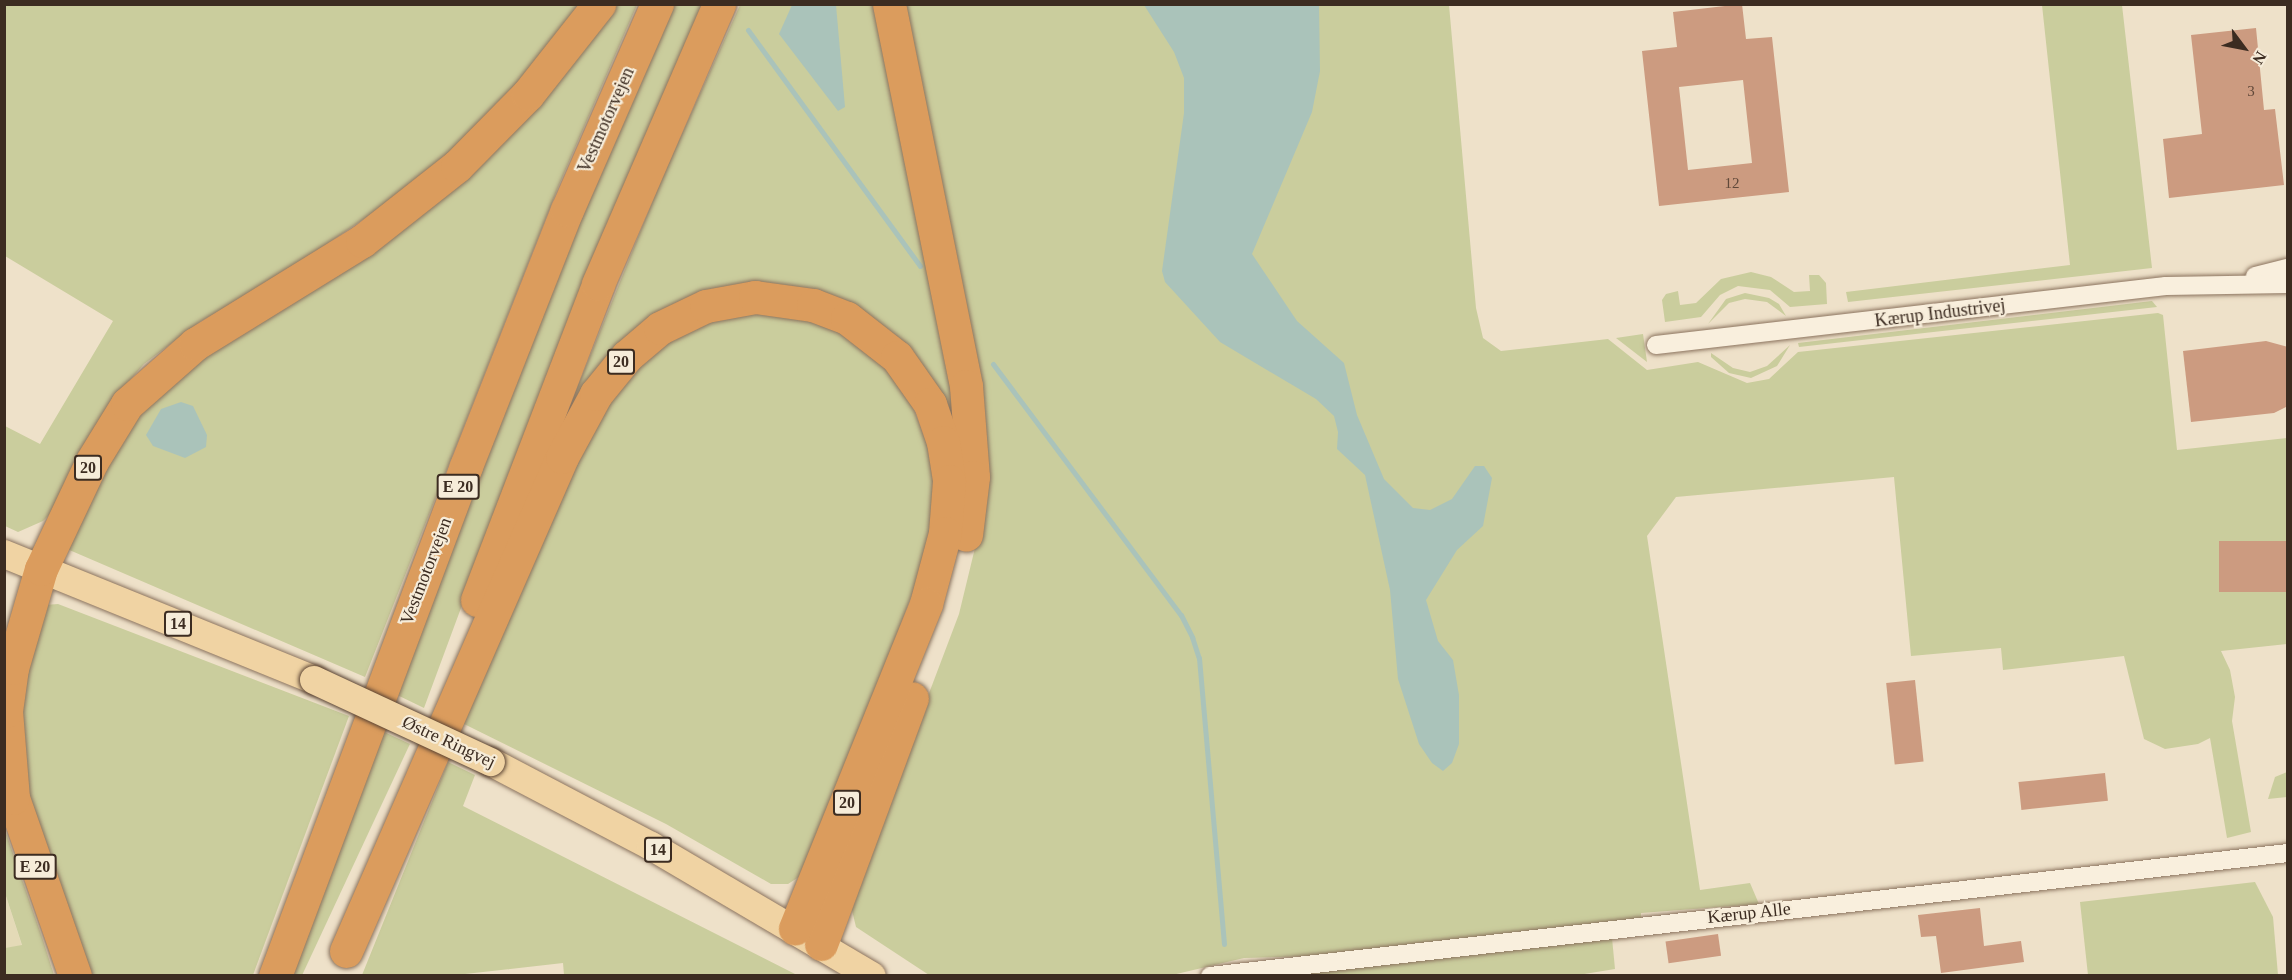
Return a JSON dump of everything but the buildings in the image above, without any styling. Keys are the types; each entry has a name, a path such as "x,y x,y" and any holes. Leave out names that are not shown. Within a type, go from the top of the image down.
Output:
{"highway":[{"name":"20","path":"41,569 92,461 127,404 195,345 362,241 457,166 528,94 599,4"},
{"name":"Vestmotorvejen","path":"275,975 466,466 567,210 657,4"},
{"path":"342,963 598,284 719,4"},
{"name":"20","path":"808,936 955,581 973,477 972,432 959,342 890,4"},
{"name":"20","path":"342,963 562,457 596,394 627,356 660,328 706,306 755,297 813,305 847,318 897,357 930,404 943,442 949,481 945,533 926,604 808,936"},
{"name":"E 20","path":"41,569 12,668 6,711 7,755 13,798 25,840 75,975"}],"main road":[{"name":"Østre Ringvej","path":"4,554 314,680 491,762 651,846 872,975"}],"street":[{"name":"Kærup Industrivej","path":"1656,345 2224,283 2288,268"},
{"name":"Kærup Industrivej","path":"2224,283 2288,284"},
{"name":"Kærup Alle","path":"1210,975 2288,853"}],"shaded area":[{"path":"5,893 22,946 5,948"}],"green space":[{"path":"4,5 582,5 543,58 436,166 377,210 259,290 201,321 144,364 116,396 54,510 43,521 18,532 5,526 5,426 40,444 113,321 5,256"},
{"path":"610,5 637,5 559,185 365,677 67,549 103,458 170,376 287,300"},
{"path":"668,5 705,5 508,481 424,708 393,693 495,421"},
{"path":"740,5 881,5 956,369 956,474 852,313 679,307 541,477 662,178"},
{"path":"904,5 1449,5 1476,308 1483,338 1501,351 1608,339 1647,370 1698,362 1747,383 1769,379 1798,352 2158,313 2163,315 2177,450 2287,438 2287,644 2221,651 2230,670 2235,697 2232,721 2251,832 2227,838 2210,738 2198,744 2165,749 2144,739 2124,656 2003,670 2001,648 1911,656 1894,477 1676,497 1647,536 1700,890 1750,883 1759,904 1641,913 1641,921 1317,956 1244,958 1168,976 929,975 856,927 850,902 959,614 982,519"},
{"path":"2042,5 2122,5 2152,268 1848,302 1846,292 2070,265"},
{"path":"1751,272 1771,277 1794,292 1810,291 1809,275 1819,275 1826,283 1827,304 1790,307 1770,290 1738,286 1720,295 1701,317 1665,322 1662,300 1666,294 1678,291 1680,305 1696,303 1721,279"},
{"path":"1745,293 1769,298 1779,304 1786,316 1767,302 1745,299 1729,303 1708,324 1726,299"},
{"path":"2152,301 2157,307 1799,347 1798,343"},
{"path":"754,311 814,319 861,345 906,389 931,454 934,494 930,535 918,578 867,716 802,875 788,884 771,884 666,824 462,723 576,454 626,374 690,324"},
{"path":"1643,334 1647,362 1616,338"},
{"path":"1790,345 1777,366 1751,378 1729,373 1711,357 1711,353 1733,368 1750,372 1767,366"},
{"path":"58,604 349,716 253,975 83,975 33,840 14,712 45,605"},
{"path":"380,730 410,744 302,976 288,976 269,967"},
{"path":"448,762 475,775 463,806 797,975 564,975 563,963 456,975 362,975"},
{"path":"2287,772 2287,797 2268,799 2275,777"},
{"path":"5,830 54,975 5,975 5,948 22,945 5,893"},
{"path":"2255,882 2273,917 2278,975 2088,975 2080,902"},
{"path":"1612,938 1615,969 1572,976 1287,976"}],"water":[{"path":"792,5 836,5 845,107 838,111 779,34"},
{"path":"1144,5 1319,5 1320,71 1312,112 1252,254 1297,321 1344,363 1357,415 1384,479 1413,508 1430,510 1452,499 1475,466 1484,466 1492,478 1483,526 1457,550 1426,600 1438,641 1453,660 1459,695 1459,744 1452,763 1443,771 1432,763 1419,744 1398,679 1390,590 1365,475 1337,449 1338,432 1334,416 1316,399 1220,342 1165,282 1162,271 1184,113 1184,78 1174,52"},
{"path":"181,402 193,406 207,435 206,447 185,458 153,446 146,435 161,409"}],"waterway":[{"path":"748,30 920,266"},
{"path":"993,364 1181,615 1192,637 1199,658 1224,944"}]}
